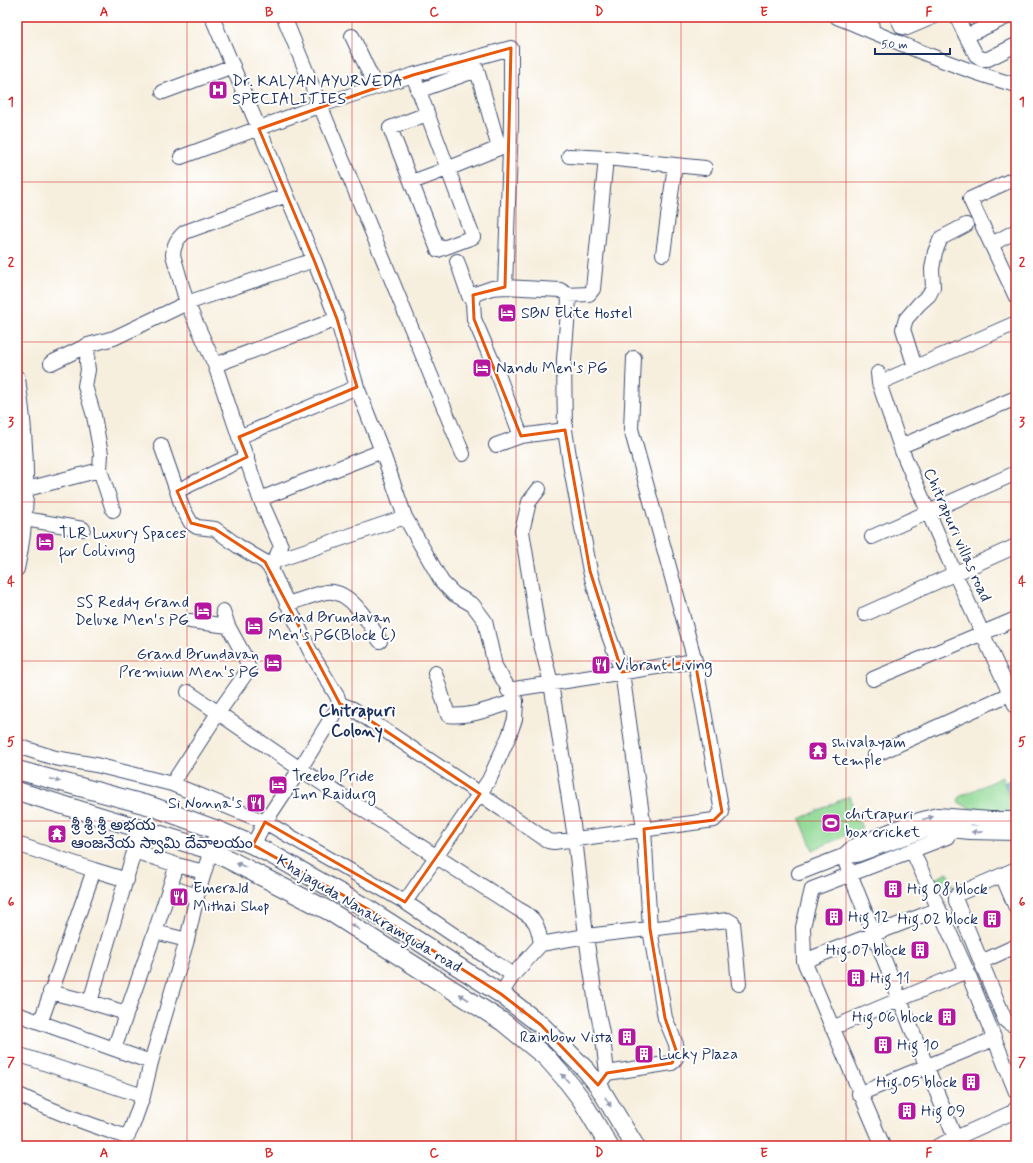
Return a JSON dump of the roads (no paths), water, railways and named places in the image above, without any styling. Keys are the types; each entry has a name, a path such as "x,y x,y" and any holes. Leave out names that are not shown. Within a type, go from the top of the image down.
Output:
{"main road":[{"name":"Khajaguda Nanakramguda road","path":"17,770 151,806 217,830 253,845 280,859 368,909 501,994 541,1026 586,1070 603,1079 635,1146"},
{"name":"Khajaguda Nanakramguda road","path":"17,791 210,850 329,911 503,1022 547,1058 581,1099 609,1146"}],"street":[{"path":"212,17 314,260 337,319 357,387 382,451 405,517 442,582 454,594 473,605 485,621 495,666 512,695 517,707 510,736 489,780 405,902"},
{"path":"284,17 463,454"},
{"path":"837,17 858,21 872,32 940,60 1016,85"},
{"path":"871,17 872,32"},
{"path":"897,17 902,27 907,28 933,17"},
{"path":"957,17 976,55 982,60 988,59 1016,45"},
{"path":"966,36 1007,17"},
{"path":"352,36 376,87"},
{"path":"181,157 321,105 413,75 511,48 511,123 505,287"},
{"path":"163,92 233,66"},
{"path":"412,182 499,148 477,70 418,91"},
{"path":"413,75 473,237 438,250 390,128 427,114"},
{"path":"569,156 606,158 705,168"},
{"path":"469,296 492,288 505,287 560,290 568,296 589,294 593,289 606,158"},
{"path":"663,254 675,165"},
{"path":"1015,290 970,199 1016,178"},
{"path":"253,845 265,822 340,704 338,696 310,651 287,604 273,565 281,546 260,499 247,457 238,437 216,365 187,303 173,255 174,247 178,238 185,232 287,195"},
{"path":"966,225 941,238 935,252 932,269 933,287 929,295 906,319 903,329 915,367 1016,323"},
{"path":"992,244 1016,231"},
{"path":"51,363 88,345 114,338 187,303 314,260"},
{"path":"457,262 469,296 473,302 474,319 499,377 521,436"},
{"path":"539,489 529,502 522,531 539,636 551,683 575,838 586,936 596,1004 603,1038 603,1079 672,1063 678,1054 676,1044 665,1018 650,929 644,829 622,672 604,622 590,571 565,430 564,359 569,300 568,296"},
{"path":"216,365 337,319"},
{"path":"88,345 88,370 85,386 94,416 101,454 100,470 113,510"},
{"path":"340,704 353,709 548,841 554,842 714,820 722,812 695,661 631,429 634,358"},
{"name":"Chitrapuri villas road","path":"915,367 879,378 901,446 928,511 982,633 1013,692 1016,707"},
{"path":"17,569 21,552 25,520 27,489 24,432 18,378"},
{"path":"238,437 357,387"},
{"path":"901,446 1016,398"},
{"path":"496,445 521,436 565,430"},
{"path":"161,445 182,507 191,523 197,527 215,529 238,546 273,565 405,517"},
{"path":"260,499 382,451"},
{"path":"177,491 247,457"},
{"path":"27,489 100,470"},
{"path":"872,537 1016,473"},
{"path":"25,520 83,529"},
{"path":"865,614 1016,546"},
{"path":"287,604 326,592 335,593 344,597 355,605 380,641"},
{"path":"172,784 218,713 249,669 245,657 228,626 223,611"},
{"path":"872,679 1016,619"},
{"path":"190,621 228,626"},
{"path":"435,673 448,715 457,716 493,708 512,695 551,683 695,661"},
{"path":"188,692 300,769 528,914 538,927 541,944"},
{"path":"875,756 1013,692"},
{"path":"17,746 55,758 96,765 172,784 265,822 405,902 513,975"},
{"path":"843,856 854,846 909,823 937,815 965,818 1016,818"},
{"path":"882,1146 804,961 803,927 812,889 947,837 965,818"},
{"path":"90,1002 141,828"},
{"path":"799,873 843,856 857,855 932,828 970,832 1016,833"},
{"path":"17,1094 51,1110 94,1126 124,1136 128,1135 143,1096 151,1062 187,940 197,896 217,830"},
{"path":"17,844 127,880"},
{"path":"912,850 967,971 1016,1092"},
{"path":"134,851 204,872"},
{"path":"843,856 955,1138"},
{"path":"114,1049 156,932 177,865"},
{"path":"1016,869 958,894 956,897 956,901 1005,1020 1009,1024 1016,1023"},
{"path":"43,1015 94,870"},
{"path":"1002,875 1016,908"},
{"path":"170,887 197,896"},
{"path":"804,961 939,908"},
{"path":"501,994 513,975 541,944 586,936 728,920 732,923 739,984"},
{"path":"156,932 187,940"},
{"path":"981,962 1016,946"},
{"path":"832,1028 967,971"},
{"path":"50,992 126,1013"},
{"path":"17,1014 151,1062"},
{"path":"859,1094 994,1039"},
{"path":"17,1054 143,1096"},
{"path":"938,1146 1013,1112 1016,1108"}],"water":[{"path":"1016,777 1016,806 1014,806 1005,782"}],"place":[{"name":"Dr. KALYAN AYURVEDA SPECIALITIES","path":"218,90"},
{"name":"SBN Elite Hostel","path":"507,313"},
{"name":"Nandu Men's PG","path":"482,368"},
{"name":"TLR Luxury Spaces for Coliving","path":"45,542"},
{"name":"SS Reddy Grand Deluxe Men's PG","path":"203,611"},
{"name":"Grand Brundavan Men's PG(Block C)","path":"254,626"},
{"name":"Grand Brundavan Premium Men's PG","path":"273,663"},
{"name":"Vibrant Living","path":"601,665"},
{"name":"shivalayam temple","path":"818,751"},
{"name":"Treebo Pride Inn Raidurg","path":"278,785"},
{"name":"Si Nonna's","path":"256,803"},
{"name":"chitrapuri box cricket","path":"831,823"},
{"name":"శ్రీ శ్రీ శ్రీ అభయ ఆంజనేయ స్వామి దేవాలయం","path":"57,834"},
{"name":"Hig 08 block","path":"893,889"},
{"name":"Emerald Mithai Shop","path":"179,897"},
{"name":"Hig 12","path":"834,917"},
{"name":"Hig 02 block","path":"992,919"},
{"name":"Hig 07 block","path":"920,950"},
{"name":"Hig 11","path":"856,978"},
{"name":"Hig 06 block","path":"947,1017"},
{"name":"Rainbow Vista","path":"627,1037"},
{"name":"Hig 10","path":"883,1045"},
{"name":"Lucky Plaza","path":"644,1054"},
{"name":"Hig 05 block","path":"971,1082"},
{"name":"Hig 09","path":"907,1111"}],"district":[{"name":"Chitrapuri Colony","path":"357,721"}]}
